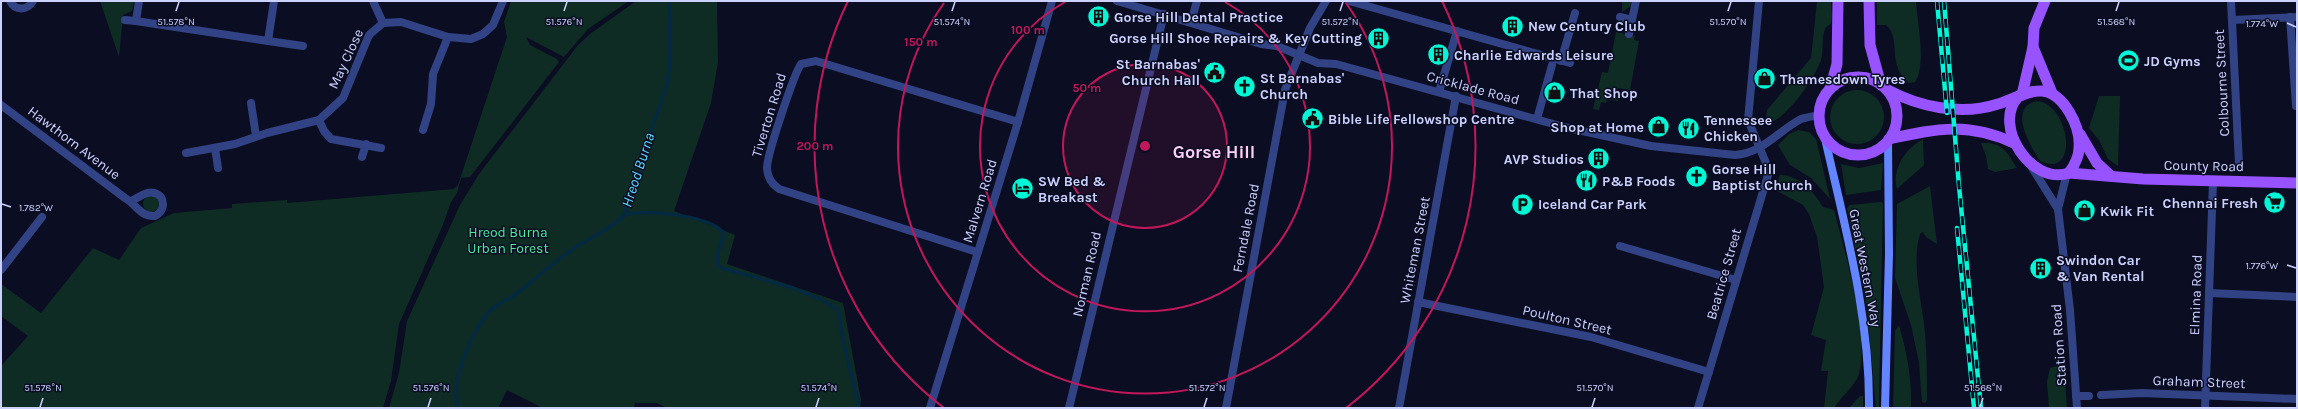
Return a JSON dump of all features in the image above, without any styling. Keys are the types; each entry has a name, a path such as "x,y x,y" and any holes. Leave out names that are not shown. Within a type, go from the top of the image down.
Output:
{"main road":[{"path":"1830,90 1837,64 1838,1"},
{"path":"1869,1 1870,45 1884,87 1895,104 1897,113 1894,131 1889,140"},
{"path":"2045,1 2034,28 2033,47 2020,96 2012,106 2010,116 2011,133 2026,159 2035,168 2046,174 2068,173 2075,164 2080,147 2076,128"},
{"path":"2033,47 2052,93 2068,111 2076,128 2097,163 2111,176"},
{"path":"2016,144 1990,132 1954,128 1921,131 1889,140 1874,151 1858,155 1835,147 1824,134 1820,115 1823,102 1830,90 1836,84 1850,78 1866,78 1918,104 1950,108 1989,106 2033,91 2052,93"},
{"name":"Great Western Way","path":"1824,134 1859,290 1867,351 1869,408"},
{"name":"Great Western Way","path":"1885,408 1889,225 1889,140"},
{"name":"County Road","path":"2068,173 2132,179 2297,183"}],"street":[{"path":"10,1 14,7 22,9 29,6 32,1"},
{"path":"136,21 139,1"},
{"path":"268,41 274,1"},
{"path":"373,1 383,23"},
{"name":"May Close","path":"186,153 239,143 256,136 320,120 343,98 369,35 383,23 401,22 448,36 471,39 483,34 495,22 504,1"},
{"name":"Malvern Road","path":"930,408 1018,122 1052,1"},
{"name":"Cricklade Road","path":"1117,1 1261,44 1277,46 1318,63 1336,64 1537,119 1632,142 1665,148 1735,155 1746,154 1759,148 1800,120 1820,115"},
{"path":"1191,22 1197,1"},
{"name":"Ferndale Road","path":"1226,408 1285,90 1310,28 1326,1"},
{"path":"1349,1 1457,31 1556,62 1570,63"},
{"path":"1628,34 1636,1"},
{"name":"Beatrice Street","path":"1698,408 1768,175 1767,168 1748,120 1759,1"},
{"name":"Colbourne Street","path":"2231,1 2239,164"},
{"path":"1537,119 1556,62 1575,13"},
{"name":"Norman Road","path":"1069,408 1131,145 1164,14"},
{"path":"1620,17 1632,20"},
{"path":"2232,20 2294,17 2296,106"},
{"path":"125,20 303,46"},
{"path":"1439,92 1457,31"},
{"path":"423,130 431,104 433,74 448,36"},
{"name":"Tiverton Road","path":"977,252 779,189 772,184 767,167 788,96 796,71 802,64 816,61 1018,122"},
{"name":"Whiteman Street","path":"1399,408 1456,96"},
{"path":"251,103 256,136"},
{"name":"Hawthorn Avenue","path":"1,105 131,201"},
{"path":"320,120 324,131 331,139 366,144 381,148"},
{"path":"362,157 366,144"},
{"path":"216,148 218,168"},
{"name":"Station Road","path":"2026,159 2058,209"},
{"name":"Station Road","path":"2068,173 2058,209 2068,288 2077,408"},
{"name":"Elmina Road","path":"2205,408 2213,182"},
{"path":"1,270 42,217"},
{"path":"1620,246 1736,280"},
{"path":"2208,293 2297,297"},
{"name":"Poulton Street","path":"1418,302 1590,337 1709,372"},
{"name":"Graham Street","path":"2101,395 2142,393 2297,399"},
{"path":"2076,396 2089,396"}],"green space":[{"path":"100,1 134,1 132,11 123,15 119,57"},
{"path":"511,1 629,1 588,29 564,57 526,37 530,45 557,59 559,62 470,177 461,178 457,193 451,202 442,227 399,324 391,381 383,408 1,408 1,366 28,336 1,316 1,284 41,313 93,248 119,260 141,228 174,213 232,208 232,204 287,200 287,203 454,189 458,185 507,37 504,22"},
{"name":"Hreod Burna Urban Forest","path":"636,1 717,1 718,62 711,103 674,211 735,235 727,264 843,303 861,400 860,408 667,408 657,403 635,403 634,408 543,408 507,390 498,408 389,408 399,373 407,321 460,205 479,174 578,45 590,34"},
{"path":"1619,1 1632,1 1630,7 1622,12 1622,2"},
{"path":"1817,1 1831,1 1832,15 1832,21 1824,33 1822,56 1818,68 1805,89 1788,110 1779,118 1770,123 1761,125 1757,117 1766,118 1767,110 1811,58"},
{"path":"1877,1 1916,1 1921,55 1919,75 1915,82 1909,83 1902,76 1898,68 1891,30 1886,25 1877,25"},
{"path":"1616,32 1635,36 1634,40 1639,41 1630,90 1618,88 1617,92 1613,91 1612,96 1618,97 1618,101 1607,99 1606,103 1601,102 1599,110 1593,109 1602,72 1608,73"},
{"path":"1852,90 1862,90 1872,94 1880,102 1884,112 1884,122 1880,132 1872,140 1862,144 1852,144 1842,140 1834,132 1830,122 1830,112 1834,102 1842,94"},
{"path":"2099,96 2120,96 2118,166 2108,159 2099,140 2089,128"},
{"path":"2037,101 2048,105 2057,114 2063,126 2066,139 2065,151 2061,160 2053,164 2040,161 2031,146 2024,128 2022,119 2023,111 2028,105"},
{"path":"1798,130 1809,132 1816,139 1830,199 1811,178 1790,165 1778,145 1789,134"},
{"path":"1923,139 1924,165 1897,189 1896,174 1901,160 1911,148"},
{"path":"1981,143 1999,146 2007,152 2017,168 1995,172 1988,169 1986,156"},
{"path":"1883,163 1881,190 1846,195 1841,164 1859,168"},
{"path":"1780,175 1800,181 1811,190 1823,207 1834,210 1849,269 1859,316 1861,358 1857,379 1834,408 1824,408 1828,371 1821,371 1826,340 1811,335 1824,287 1817,237 1809,214 1803,205 1775,190"},
{"path":"1930,186 1937,244 1926,237 1923,232 1920,234 1917,255 1918,278 1926,342 1927,400 1925,403 1922,402 1919,363 1911,325 1895,278 1897,204"},
{"path":"148,196 154,196 159,201 157,210 154,212 148,212 143,207 143,201"},
{"path":"1883,203 1879,408 1876,408 1867,308 1847,208 1850,205"},
{"path":"1899,325 1908,366 1911,387 1911,408 1893,408 1895,331"},
{"path":"2057,366 2064,370 2067,408 2049,408 2047,382 2050,368"},
{"path":"1860,396 1863,396 1863,408 1849,408"}],"waterway":[{"name":"Hreod Burna","path":"458,408 456,385 459,373 468,347 486,315 496,306 516,294 568,252 607,229 624,215 630,194 644,163 646,145 667,84 670,63 669,1"},
{"path":"624,215 634,213 661,213 704,221 723,232 717,259 719,267 793,288 822,300 838,310 841,331 859,408"}],"railway":[{"path":"1937,1 1947,113"},
{"path":"1944,1 1959,186 1981,408"},
{"path":"1957,228 1974,408"}],"place":[{"name":"Gorse Hill Dental Practice","path":"1099,17"},
{"name":"New Century Club","path":"1513,26"},
{"name":"Gorse Hill Shoe Repairs & Key Cutting","path":"1378,38"},
{"name":"Charlie Edwards Leisure","path":"1439,55"},
{"name":"JD Gyms","path":"2129,61"},
{"name":"St Barnabas' Church Hall","path":"1215,72"},
{"name":"Thamesdown Tyres","path":"1765,79"},
{"name":"St Barnabas' Church","path":"1244,86"},
{"name":"That Shop","path":"1555,93"},
{"name":"Bible Life Fellowshop Centre","path":"1312,119"},
{"name":"Shop at Home","path":"1659,127"},
{"name":"Tennessee Chicken","path":"1688,128"},
{"name":"AVP Studios","path":"1599,159"},
{"name":"Gorse Hill Baptist Church","path":"1697,177"},
{"name":"P&B Foods","path":"1586,181"},
{"name":"SW Bed & Breakast","path":"1022,189"},
{"name":"Chennai Fresh","path":"2274,203"},
{"name":"Iceland Car Park","path":"1523,204"},
{"name":"Kwik Fit","path":"2084,211"},
{"name":"Swindon Car & Van Rental","path":"2041,268"}],"district":[{"name":"Gorse Hill","path":"1214,152"}]}
